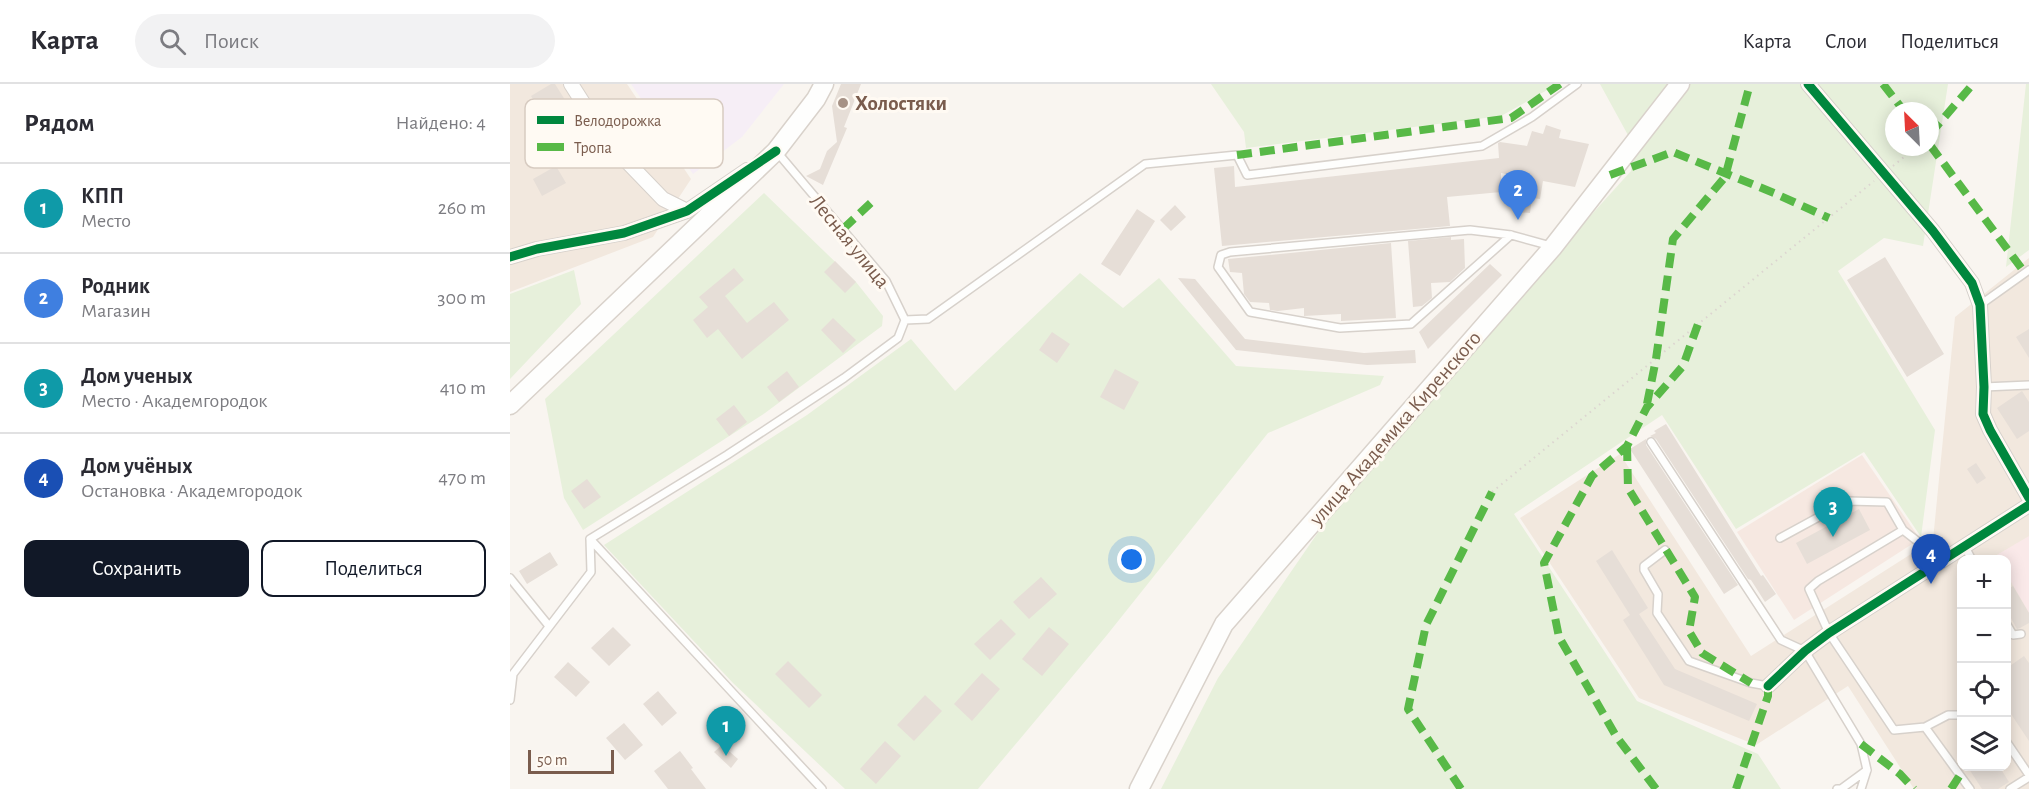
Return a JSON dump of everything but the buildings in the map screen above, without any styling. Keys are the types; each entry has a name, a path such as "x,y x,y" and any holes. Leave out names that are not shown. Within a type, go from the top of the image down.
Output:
{"main road":[{"path":"510,405 776,151 816,99 824,84"},
{"name":"улица Академика Киренского","path":"1139,789 1224,624 1553,247 1680,84"}],"street":[{"path":"570,84 580,99"},
{"path":"1808,84 1933,231 1968,278 1980,305 1983,414 2029,498"},
{"path":"510,257 537,249 624,233 687,211 776,151"},
{"path":"633,168 663,199 687,211"},
{"path":"1768,686 1805,651 1829,633 2029,505"}],"lane":[{"path":"590,539 727,455 844,378 898,338 905,320 928,319 1145,164 1237,155 1247,175 1482,146 1532,117 1577,84"},
{"name":"Лесная улица","path":"776,151 886,281 905,320"},
{"path":"1511,235 1412,324 1340,328 1250,312 1218,267 1221,255 1230,252 1470,230 1511,235 1553,247"},
{"path":"1980,305 2029,270"},
{"path":"1984,387 2029,384"},
{"path":"1651,442 1780,640 1805,651 1861,744 1867,770 1861,789"},
{"path":"1780,538 1848,501 1887,502 1903,530 1921,544 1938,564"},
{"path":"1903,530 1818,581 1809,589 1829,633 1894,730 1925,727 1948,715 1957,715"},
{"path":"510,700 513,674 591,572 590,539"},
{"path":"590,539 822,789"},
{"path":"1965,547 1969,555"},
{"path":"1665,550 1644,566 1644,570 1658,594 1657,613 1689,661 1751,683 1768,686"},
{"path":"510,578 549,626"},
{"path":"2011,631 2013,635 2021,634"},
{"path":"1925,727 1970,789"},
{"path":"2010,789 2029,776 2011,747"},
{"path":"1837,789 1841,789 1867,770"}],"path":[{"path":"1492,492 1905,156"}],"shaded area":[{"path":"510,84 627,84 637,99 525,99 525,168 684,168 691,179 653,237 510,292"},
{"path":"631,84 784,84 742,137 723,151 723,99 641,99"},
{"path":"689,168 701,168 693,174"},
{"path":"2029,258 2029,789 1914,789 1848,686 1756,745 1639,698 1520,518 1620,454 1751,656 1933,540 1955,317"},
{"path":"1862,455 1920,539 1794,620 1737,532"},
{"path":"2029,536 2029,613 2011,582 2011,555 1997,555"}],"green space":[{"path":"1211,84 1558,84 1501,116 1246,148 1244,132"},
{"path":"1600,84 1948,84 1939,142 1939,102 1885,102 1885,156 1937,156 1923,246 1884,238 1838,271 1935,430 1921,537 1864,452 1736,529 1662,415 1514,514 1637,701 1758,754 1781,789 1161,789 1218,678 1319,531 1515,299 1631,171 1629,137"},
{"path":"2026,84 2029,84 2029,250 2006,267"},
{"path":"764,193 856,282 883,316 882,326 765,413 583,530 564,498 545,399"},
{"path":"574,270 581,304 510,379 510,294"},
{"path":"1080,273 1123,308 1159,278 1236,366 1384,376 1380,385 1268,433 1107,635 978,789 845,789 733,683 604,545 807,415 911,339 955,391"}],"marked path":[{"path":"1237,155 1511,118 1560,84"},
{"path":"1647,404 1656,359 1673,239 1725,177 1750,84"},
{"path":"1883,84 1897,102"},
{"path":"1939,124 1973,84"},
{"path":"1610,175 1673,152 1829,218"},
{"path":"1938,156 2025,273"},
{"path":"843,229 875,199"},
{"path":"1656,789 1616,736 1559,637 1544,563 1592,476 1627,446 1647,407 1683,366 1698,324"},
{"path":"1627,446 1628,488 1695,597 1689,631 1702,653 1751,683"},
{"path":"1461,789 1408,709 1426,625 1492,492"},
{"path":"1736,789 1768,696 1768,686"},
{"path":"1861,744 1900,774 1914,789"},
{"path":"1951,789 1960,775"}],"cycle path":[{"path":"1808,84 1933,231 1972,283 1980,305 1983,414 2029,498"},
{"path":"510,257 537,249 624,233 687,211 776,151"},
{"path":"1768,686 1805,651 1829,633 2029,505"}],"place":[{"name":"Холостяки","path":"843,103"},
{"name":"Родник","path":"1518,220"},
{"name":"Дом ученых","path":"1833,537"},
{"name":"Дом учёных","path":"1931,584"},
{"name":"КПП","path":"726,756"}]}
